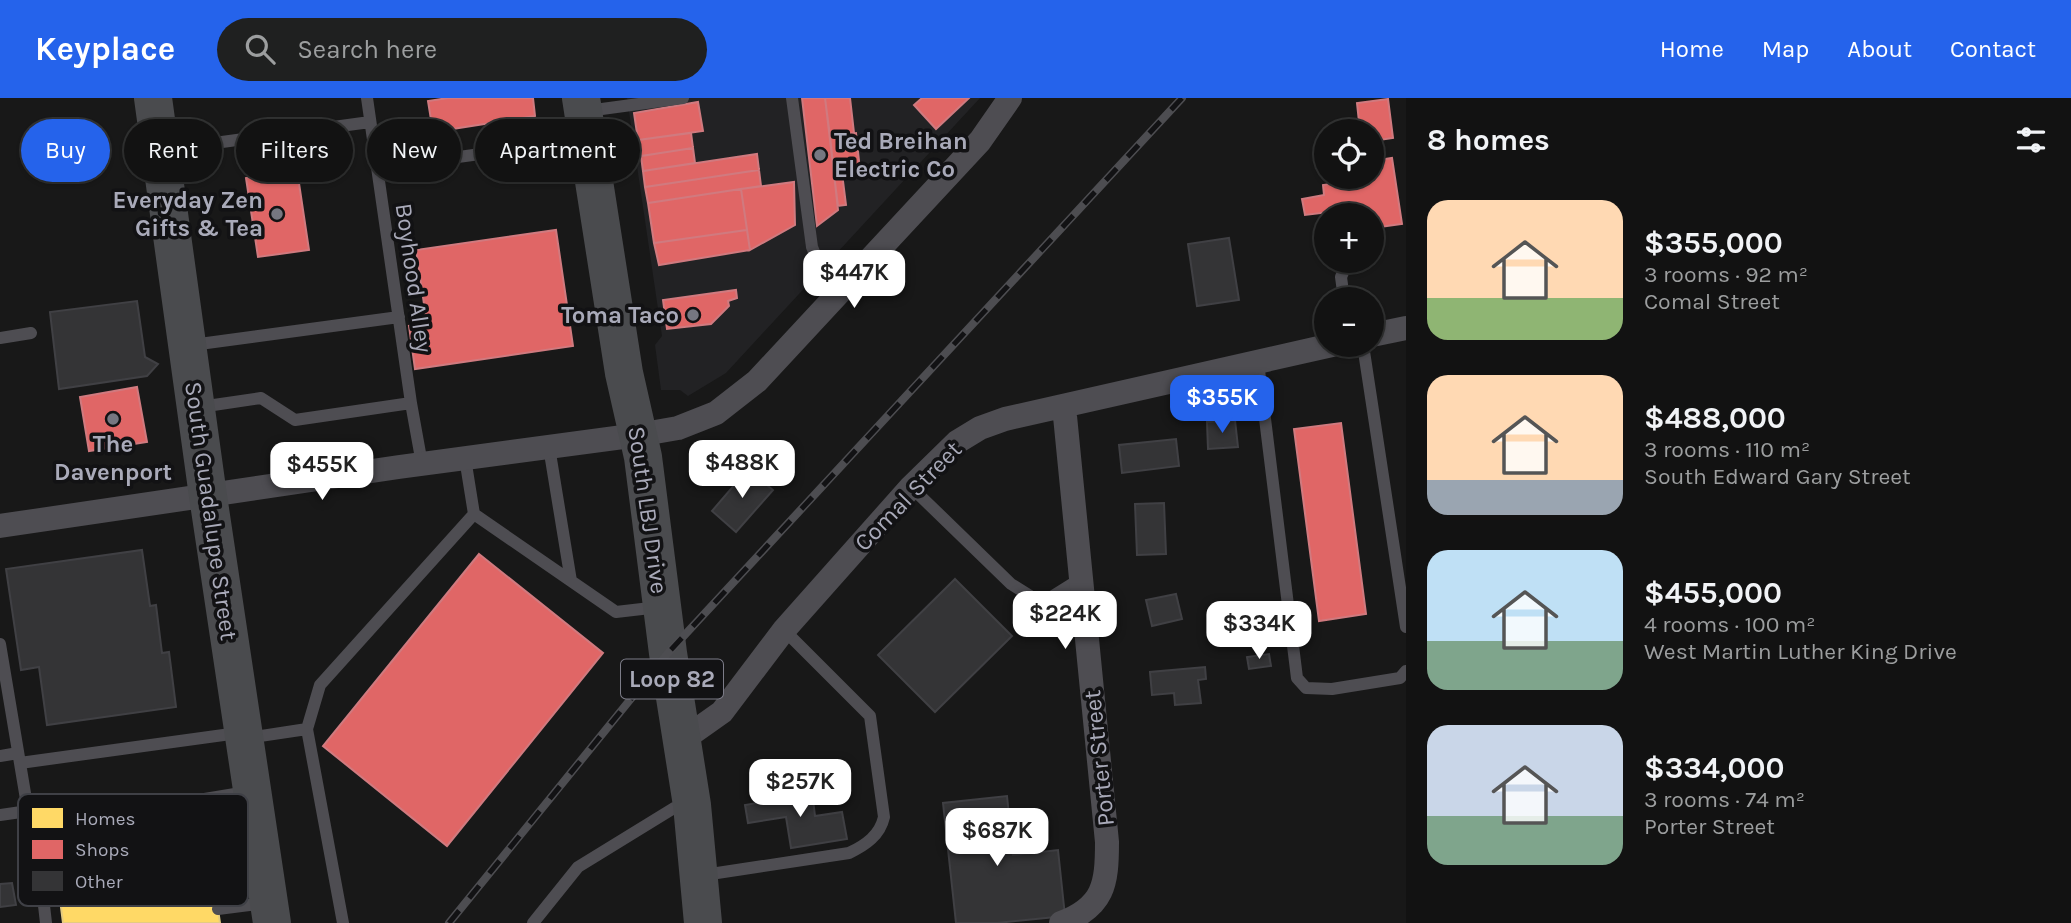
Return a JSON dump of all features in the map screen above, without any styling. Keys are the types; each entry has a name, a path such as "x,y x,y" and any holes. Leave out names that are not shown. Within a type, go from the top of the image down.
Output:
{"main road":[{"name":"South Guadalupe Street","path":"153,98 155,119"},
{"name":"South LBJ Drive","path":"583,116 624,373 643,457 692,805 703,923"},
{"name":"South Guadalupe Street","path":"164,182 271,913"}],"street":[{"path":"0,525 638,435 678,428 716,413 757,381 980,141 1010,98"},
{"path":"1384,333 1406,328"},
{"name":"Comal Street","path":"681,741 722,712 784,630 911,487 957,442 980,428 1005,419 1314,349"},
{"name":"Porter Street","path":"1061,923 1078,917 1098,900 1107,875 1107,842 1064,406"}],"lane":[{"name":"Boyhood Alley","path":"368,98 370,119"},
{"path":"461,147 583,116 683,98"},
{"path":"792,98 811,247 820,267 839,293"},
{"path":"222,142 367,122"},
{"name":"Boyhood Alley","path":"379,182 422,464"},
{"path":"188,346 398,317"},
{"path":"0,338 31,333"},
{"path":"1365,357 1406,627"},
{"path":"1258,362 1297,678 1306,688 1332,689 1400,678 1406,671"},
{"path":"196,407 261,398 295,420 411,403"},
{"path":"549,447 571,581"},
{"path":"465,458 474,514 617,612 662,606"},
{"path":"911,487 1011,584 1032,597 1048,599 1080,579"},
{"path":"343,923 307,729 320,685 474,514"},
{"path":"699,875 849,853 863,846 882,828 884,817 870,716 784,630"},
{"path":"0,644 25,794"},
{"path":"0,756 19,758 307,729"},
{"path":"233,794 251,791"},
{"path":"533,923 578,867 674,808 692,805"},
{"path":"0,815 18,812"},
{"path":"218,909 271,913"}],"shaded area":[{"path":"627,98 980,98 726,373 688,396 680,390 661,390 655,345 662,336 639,182 640,119 630,119"}],"building: Homes":[{"path":"61,906 218,906 220,923 63,923"}],"building: Shops":[{"path":"448,98 533,98 535,116 475,119 475,125 461,128 461,119 431,119 428,101"},
{"name":"Ted Breihan Electric Co","path":"802,98 825,98 834,174 838,210 817,226"},
{"path":"825,98 850,98 854,133 830,136"},
{"path":"922,98 969,98 936,129 914,105"},
{"path":"1388,99 1393,138 1384,139 1384,119 1359,119 1357,103"},
{"path":"698,102 703,131 640,140 640,119 635,119 634,113"},
{"path":"691,133 693,148 641,156 640,140"},
{"path":"856,133 860,170 834,173 830,136"},
{"path":"693,148 695,163 643,171 641,156"},
{"path":"757,154 759,170 645,187 643,171"},
{"path":"1392,158 1402,224 1384,226 1384,203 1314,203 1314,214 1305,215 1302,199 1324,195 1323,189 1384,189 1384,159"},
{"path":"759,170 761,186 648,203 645,187"},
{"path":"842,173 846,205 838,206 834,174"},
{"name":"Everyday Zen Gifts & Tea","path":"247,182 299,182 309,250 258,257"},
{"path":"794,182 795,225 750,250 741,189"},
{"path":"741,189 747,230 654,243 648,203"},
{"path":"556,230 573,346 415,369 409,326 427,324 416,250"},
{"path":"747,230 750,250 659,265 654,243"},
{"name":"Toma Taco","path":"736,290 737,298 728,301 729,306 711,324 667,329 663,300"},
{"name":"The Davenport","path":"137,387 147,442 89,451 80,397"},
{"path":"1341,423 1366,614 1319,621 1294,429"},
{"path":"479,554 603,653 447,846 323,746"}],"building: Other":[{"path":"1229,238 1239,300 1197,306 1188,244"},
{"path":"137,301 145,357 158,364 147,376 59,389 50,312"},
{"path":"1235,420 1238,447 1208,449 1207,422"},
{"path":"1176,439 1179,466 1122,473 1119,445"},
{"path":"748,469 773,490 736,532 712,511"},
{"path":"1164,503 1166,554 1137,555 1135,504"},
{"path":"142,550 150,606 156,605 162,653 169,652 176,707 47,725 39,667 21,670 6,569"},
{"path":"955,579 1012,636 935,712 878,655"},
{"path":"1176,594 1182,619 1152,626 1146,600"},
{"path":"1269,654 1271,666 1249,669 1247,657"},
{"path":"1205,667 1206,679 1198,680 1201,703 1175,705 1174,693 1152,695 1150,672"},
{"path":"812,791 815,816 842,812 847,839 791,848 786,817 748,823 745,805"},
{"path":"1007,796 1013,855 1058,850 1065,916 997,923 956,923 943,803"},
{"path":"12,883 16,905 0,907 0,884"}],"railway":[{"path":"449,923 668,653 1182,98"}],"place":[{"name":"Ted Breihan Electric Co","path":"820,155"},
{"name":"Everyday Zen Gifts & Tea","path":"277,214"},
{"name":"Toma Taco","path":"693,315"},
{"name":"The Davenport","path":"113,419"}]}
